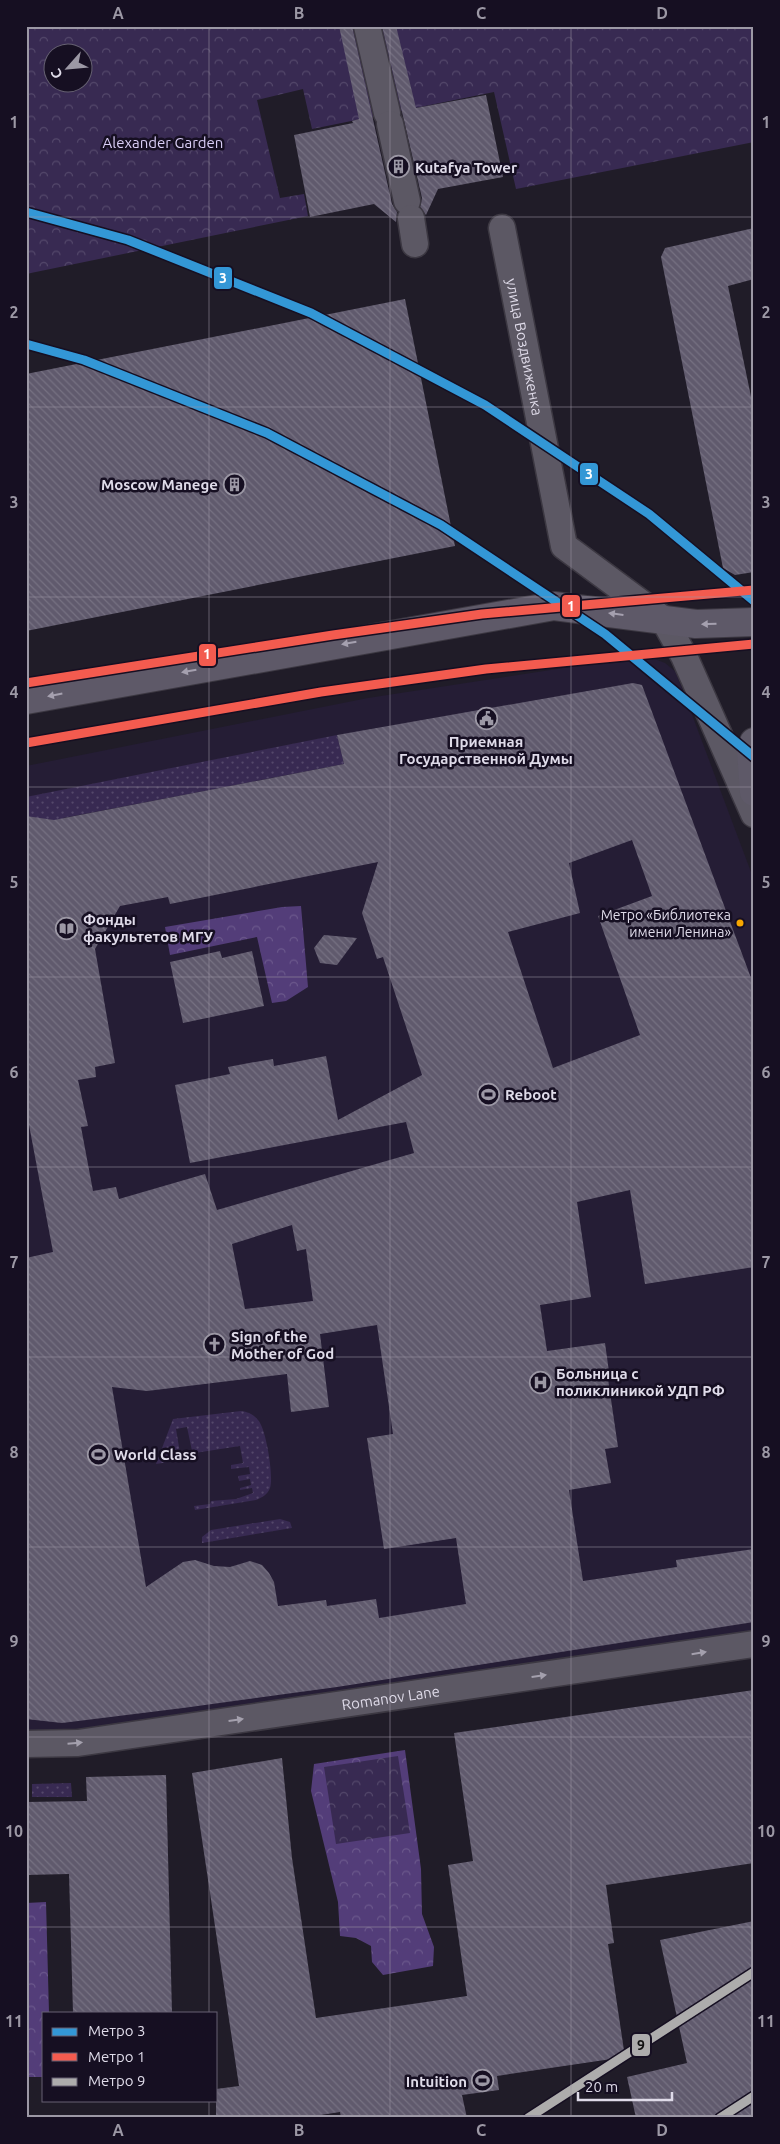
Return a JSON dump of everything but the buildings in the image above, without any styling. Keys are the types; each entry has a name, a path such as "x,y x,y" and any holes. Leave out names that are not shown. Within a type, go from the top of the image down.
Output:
{"main road":[{"path":"26,700 554,606 696,624 754,622"},
{"path":"754,742 752,750 754,792"}],"street":[{"path":"367,26 415,244"},
{"name":"улица Воздвиженка","path":"502,228 564,546 664,620 684,656 754,814"},
{"name":"Romanov Lane","path":"26,1744 78,1743 754,1644"}],"shaded area":[{"path":"636,657 652,658 665,663 676,672 754,880 754,1634 70,1735 26,1734 26,766 368,698"}],"green space":[{"name":"Alexander Garden","path":"26,26 754,26 754,142 516,189 494,92 312,129 303,89 257,100 280,198 304,194 308,216 26,274"},
{"path":"337,735 344,764 63,818 64,825 52,820 26,817 26,797"},
{"path":"301,906 308,987 286,1001 272,1003 257,937 170,955 165,927 282,907"},
{"path":"241,1411 254,1416 264,1432 268,1453 271,1482 268,1492 256,1500 195,1510 194,1506 210,1504 211,1501 236,1499 253,1493 252,1488 240,1490 240,1488 251,1485 250,1479 239,1481 238,1476 250,1474 249,1467 231,1469 231,1465 243,1463 240,1446 169,1457 169,1462 156,1464 173,1419","holes":["187,1427 192,1451 180,1453 176,1429"]},
{"path":"280,1519 290,1522 292,1528 202,1543 202,1537 211,1530"},
{"path":"405,1750 421,1869 422,1914 434,1947 433,1966 383,1975 372,1962 371,1946 356,1938 340,1936 338,1902 311,1791 314,1764"},
{"path":"398,1756 410,1833 336,1844 324,1767"},
{"path":"71,1783 72,1797 32,1797 32,1784"},
{"path":"46,1902 49,2012 42,2012 42,2077 26,2077 26,1903"}],"metro line":[{"name":"3","path":"26,212 128,240 311,313 485,405 649,514 754,601"},
{"name":"3","path":"26,344 84,360 267,433 441,525 605,634 754,757"},
{"name":"1","path":"26,683 333,635 482,614 754,590"},
{"name":"1","path":"26,743 321,692 486,669 754,644"},
{"name":"9","path":"528,2118 754,1972"},
{"name":"9","path":"720,2118 754,2096"}],"place":[{"name":"Kutafya Tower","path":"399,167"},
{"name":"Moscow Manege","path":"234,484"},
{"name":"Приемная Государственной Думы","path":"486,718"},
{"name":"Метро «Библиотека имени Ленина»","path":"740,923"},
{"name":"Фонды факультетов МГУ","path":"67,928"},
{"name":"Reboot","path":"489,1094"},
{"name":"Sign of the Mother of God","path":"215,1345"},
{"name":"Больница с поликлиникой УДП РФ","path":"540,1382"},
{"name":"World Class","path":"98,1454"},
{"name":"Intuition","path":"483,2081"}]}
